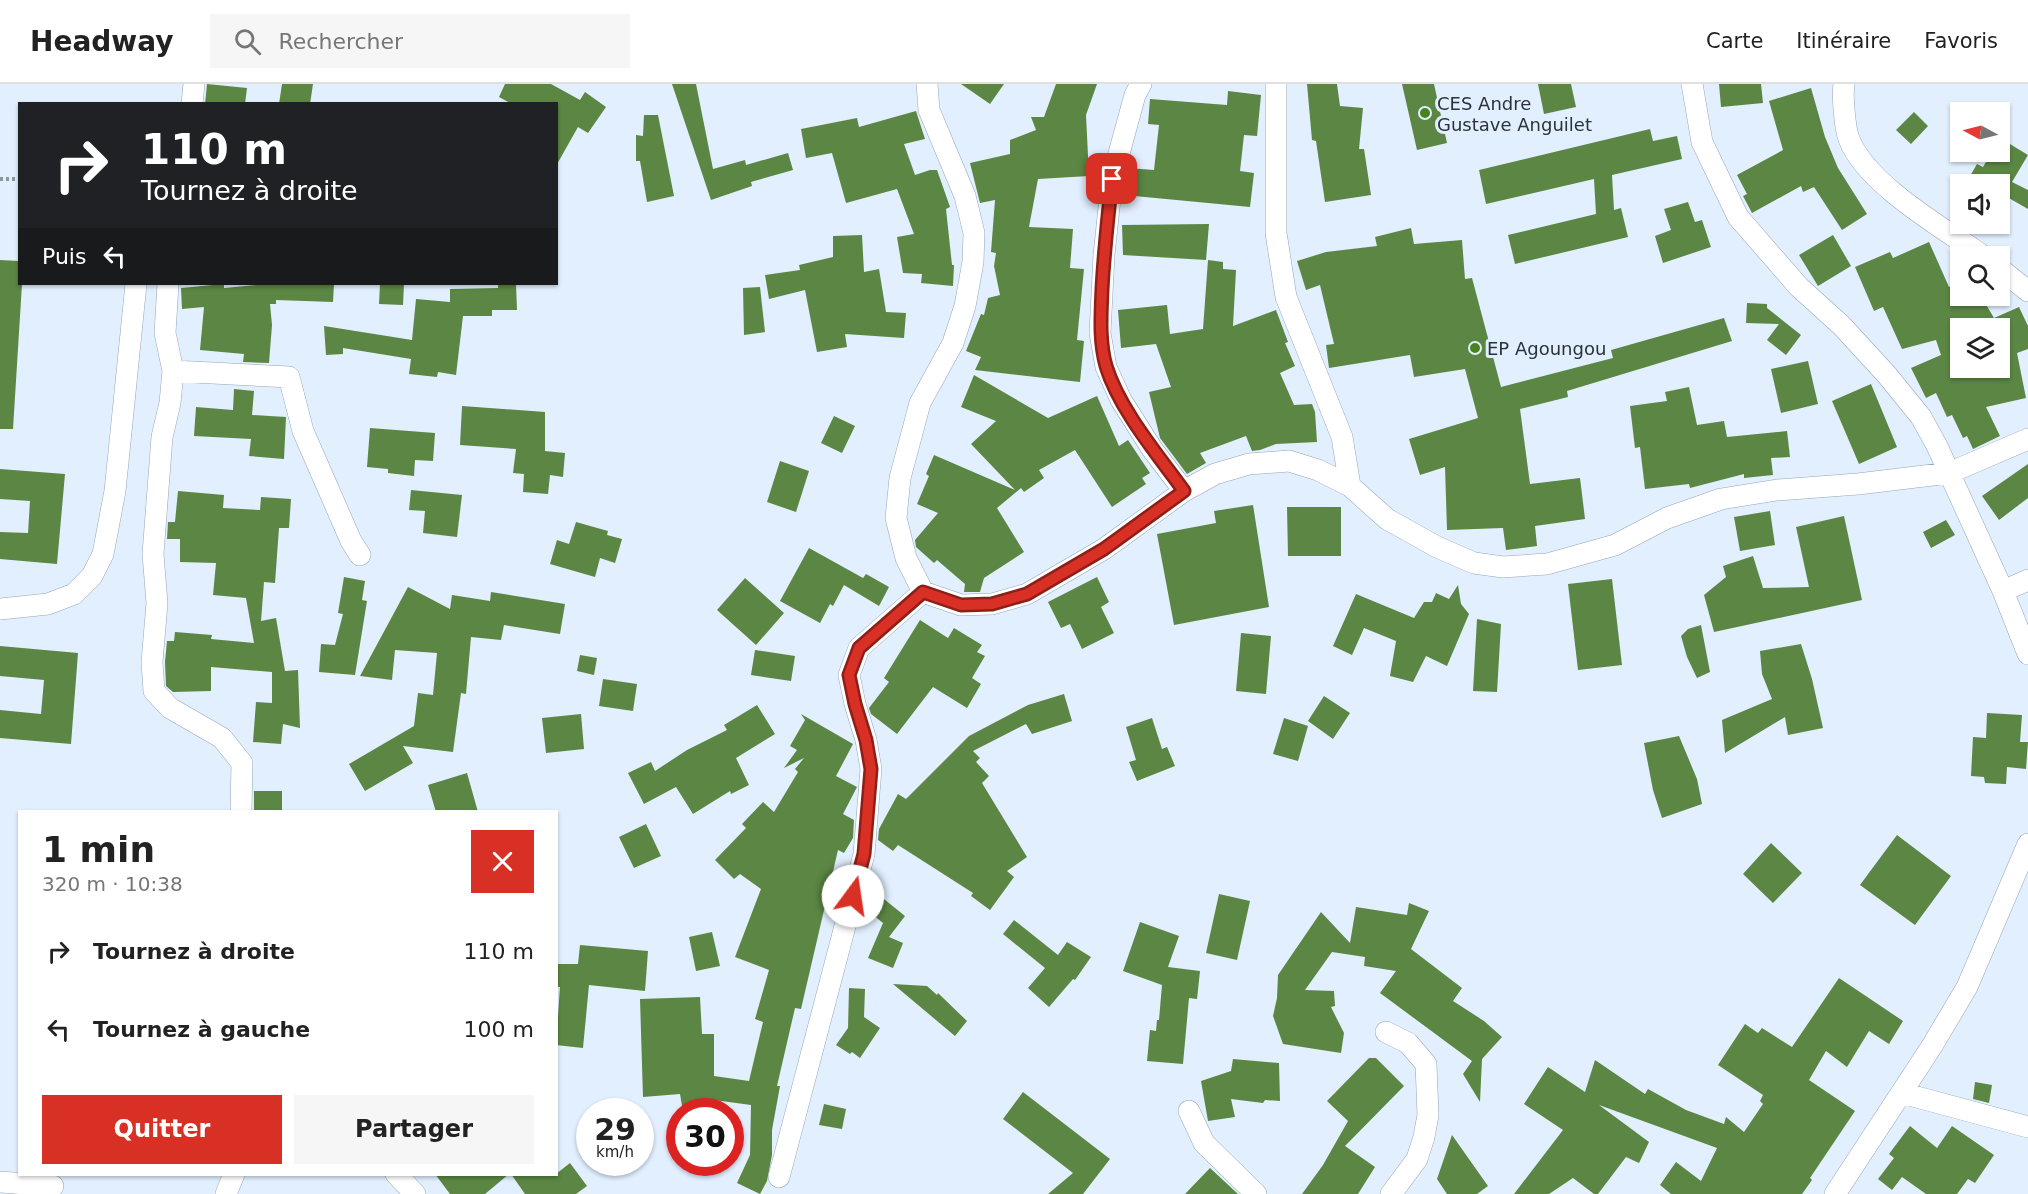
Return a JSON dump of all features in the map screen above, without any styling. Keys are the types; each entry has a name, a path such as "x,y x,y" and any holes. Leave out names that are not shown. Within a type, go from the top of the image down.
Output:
{"street":[{"path":"192,102 194,84"},
{"path":"927,84 929,110 965,196 974,233 973,262 965,306 953,343 920,403 900,478 896,518 906,558 923,592 961,605 992,604 1027,594 1104,549 1184,491 1215,474 1249,464 1289,461 1318,470 1350,486 1387,519 1437,547 1474,563 1503,567 1547,564 1615,544 1667,518 1721,499 1777,490 1858,484 1949,473 2028,439"},
{"path":"1141,84 1135,95 1112,179 1104,255 1100,333 1106,367 1121,400 1152,449 1184,491"},
{"path":"1276,84 1276,233 1286,297 1342,437 1350,486"},
{"path":"1692,84 1702,142 1738,217 1799,287 1842,326 1887,375 1921,417 2003,591 2028,654"},
{"path":"1844,84 1849,138 1869,170 1904,200 1969,246"},
{"path":"2010,277 2028,291"},
{"path":"0,609 48,604 74,594 92,576 103,554 115,491 136,285"},
{"path":"168,285 165,333 172,371 170,403 162,436 153,554 158,603 152,662 154,691 170,708 222,738 242,763 241,810"},
{"path":"172,371 289,377 303,431 351,542 360,555"},
{"path":"2003,591 2028,580"},
{"path":"780,1176 864,854 871,769 849,675 859,648 923,592"},
{"path":"1842,1192 1967,987 2028,844"},
{"path":"1386,1032 1408,1043 1426,1064 1428,1115 1417,1159 1391,1194"},
{"path":"1902,1093 2028,1127"},
{"path":"1189,1111 1204,1143 1256,1194"},
{"path":"226,1194 233,1176"},
{"path":"398,1176 415,1194"},
{"path":"0,1182 53,1186"}],"path":[{"path":"0,179 18,179"}],"building":[{"path":"207,84 247,88 245,102 205,102"},
{"path":"282,84 313,84 310,102 279,102"},
{"path":"505,84 551,84 580,100 585,92 606,107 588,133 578,127 558,162 558,102 508,102 499,97"},
{"path":"672,84 696,84 713,169 745,160 746,165 788,153 793,170 751,182 752,186 711,200"},
{"path":"961,84 1004,84 990,104"},
{"path":"1056,84 1097,84 1086,115 1089,176 1038,179 1029,227 1073,229 1070,268 1084,269 1077,340 1084,341 1080,382 975,370 981,357 966,351 981,314 984,315 988,298 1000,295 994,266 996,253 991,252 995,200 980,203 970,163 1010,154 1010,140 1036,130 1031,117 1044,117"},
{"path":"1307,84 1337,84 1340,106 1363,108 1359,149 1364,149 1371,195 1325,202 1316,141 1312,140"},
{"name":"CES Andre Gustave Anguilet","path":"1402,84 1434,84 1447,143 1417,150"},
{"path":"1538,84 1571,84 1576,107 1544,114"},
{"path":"1719,84 1761,84 1763,103 1721,107"},
{"path":"1811,88 1825,137 1838,168 1867,214 1842,230 1814,187 1803,192 1801,186 1752,213 1743,196 1747,194 1737,175 1783,150 1769,101"},
{"path":"1228,91 1261,95 1257,136 1244,135 1240,171 1254,173 1250,207 1124,195 1128,168 1154,170 1159,125 1148,124 1150,99 1227,105"},
{"path":"916,111 925,139 904,144 915,175 937,170 950,207 946,209 952,265 954,265 953,286 921,283 922,274 903,273 897,237 914,234 897,189 846,203 832,153 806,158 801,129 857,118 859,127"},
{"path":"1914,112 1928,126 1911,144 1896,130"},
{"path":"644,115 658,115 674,196 647,202 640,161 636,161 636,135 643,136"},
{"path":"1650,129 1653,141 1677,136 1682,159 1612,175 1614,210 1621,208 1628,237 1515,264 1508,235 1596,214 1594,179 1486,204 1479,170"},
{"path":"2010,144 2028,155 2012,182 2028,190 2028,209 2010,199 2010,174 1971,174 1977,164 1983,167 1986,162 2010,162"},
{"path":"1688,202 1695,222 1702,220 1711,247 1663,263 1655,236 1671,230 1664,209"},
{"path":"1209,224 1206,260 1123,255 1122,225"},
{"path":"1411,228 1414,244 1462,240 1465,279 1472,278 1501,387 1613,358 1611,350 1724,318 1732,341 1567,391 1568,397 1520,409 1530,484 1580,478 1585,519 1535,526 1537,546 1506,550 1503,528 1447,530 1445,467 1420,475 1409,439 1478,418 1465,369 1414,377 1410,355 1329,368 1326,345 1334,344 1320,285 1306,290 1297,261 1326,252 1377,246 1375,237"},
{"path":"862,235 864,272 879,269 886,312 906,313 904,338 845,334 847,347 817,352 805,290 769,299 765,275 800,270 799,265 833,257 833,236"},
{"path":"1833,235 1851,266 1818,286 1799,255"},
{"path":"1929,242 1950,286 1950,306 1987,306 1994,318 2019,307 2028,326 2028,349 2017,353 2026,398 1986,407 2000,436 1973,449 1967,436 1963,438 1952,415 1947,417 1936,393 1926,398 1911,368 1941,355 1936,340 1902,349 1883,307 1874,311 1855,267 1890,252 1893,258"},
{"path":"0,260 18,261 18,285 22,285 13,429 0,429"},
{"path":"1208,260 1223,262 1223,269 1236,270 1233,326 1276,310 1288,342 1285,343 1295,366 1280,373 1294,405 1312,404 1315,412 1317,442 1276,444 1252,451 1246,436 1200,453 1206,463 1187,474 1160,438 1149,392 1171,387 1156,344 1121,348 1118,310 1167,305 1170,334 1203,329"},
{"path":"213,285 224,285 224,288 255,285 334,285 333,302 276,300 276,304 270,304 272,325 269,363 243,362 244,354 200,350 204,307 182,309 181,288"},
{"path":"380,285 404,285 403,305 379,304"},
{"path":"498,285 516,285 517,310 492,310 492,316 463,316 456,375 438,372 437,377 409,374 411,359 343,348 343,354 326,355 324,326 412,340 416,299 450,302 450,289 498,288"},
{"path":"760,287 765,332 744,335 743,288"},
{"path":"1747,303 1767,304 1767,308 1801,335 1786,355 1767,340 1779,324 1746,323"},
{"path":"1808,361 1818,404 1781,413 1771,369"},
{"path":"974,375 1048,418 1097,396 1119,446 1128,440 1150,473 1142,478 1146,484 1112,507 1075,450 1039,470 1044,478 1024,492 1021,488 997,508 1024,552 984,578 980,592 964,592 965,584 937,560 934,563 916,547 915,540 938,513 917,504 929,476 926,474 934,455 1015,490 971,444 996,421 961,407"},
{"path":"1871,384 1897,447 1859,464 1832,401"},
{"path":"1689,387 1697,425 1724,421 1727,437 1787,431 1790,457 1771,458 1773,475 1744,478 1744,474 1690,488 1689,484 1645,489 1640,447 1635,448 1630,406 1667,401 1665,392"},
{"path":"234,389 254,391 252,415 286,417 284,459 249,456 251,439 194,436 196,407 233,410"},
{"path":"462,406 545,412 545,451 565,453 563,477 550,475 548,494 523,492 524,474 513,473 516,449 460,445"},
{"path":"834,416 855,426 842,453 821,443"},
{"path":"370,428 435,433 433,461 415,460 414,476 388,473 388,469 367,467"},
{"path":"780,461 809,471 796,512 767,502"},
{"path":"2028,464 2028,498 1999,520 1982,496"},
{"path":"0,469 65,474 57,564 0,559 0,532 28,533 30,501 0,499"},
{"path":"411,490 462,495 457,537 423,533 425,511 409,510"},
{"path":"178,491 224,495 223,508 260,510 261,497 291,499 289,528 279,528 275,583 264,582 261,621 276,618 285,671 298,670 300,728 283,724 281,744 253,742 256,702 272,703 272,672 211,667 211,691 173,692 166,686 167,641 174,641 175,632 212,635 211,639 254,643 246,598 213,595 216,563 180,562 180,539 167,539 168,522 175,522"},
{"path":"1253,505 1269,607 1174,625 1157,534 1216,523 1214,511"},
{"path":"1287,507 1341,507 1341,556 1288,556"},
{"path":"1770,511 1775,545 1740,551 1734,517"},
{"path":"1844,516 1862,600 1714,632 1704,595 1726,577 1723,566 1753,556 1763,588 1809,587 1796,527"},
{"path":"1946,520 1955,535 1931,548 1923,532"},
{"path":"576,522 608,531 607,535 622,539 615,563 600,558 595,577 550,564 557,540 569,544"},
{"path":"809,548 863,578 866,574 889,587 879,606 844,585 833,606 830,604 820,623 780,601"},
{"path":"344,577 365,581 362,600 367,601 355,675 319,672 321,644 335,645 343,614 338,613"},
{"path":"1097,577 1109,602 1101,607 1114,633 1082,649 1070,624 1061,628 1048,602"},
{"path":"745,578 784,613 756,645 717,610"},
{"path":"1612,579 1622,665 1578,670 1568,584"},
{"path":"1458,585 1461,604 1469,614 1447,666 1426,656 1413,682 1390,676 1396,641 1364,628 1352,655 1333,646 1356,594 1414,618 1424,602 1432,602 1436,593 1449,599"},
{"path":"408,587 450,609 452,595 490,601 491,592 565,604 560,634 504,625 501,640 471,637 466,694 461,693 453,752 403,746 413,763 365,791 349,764 414,726 418,693 433,695 437,653 395,650 392,680 360,676"},
{"path":"1477,619 1501,624 1497,692 1473,691"},
{"path":"920,620 948,638 954,628 982,645 977,652 985,656 972,678 981,684 967,708 933,687 897,734 871,714 869,708 889,682 884,678"},
{"path":"1701,625 1710,672 1697,678 1687,657 1681,636 1688,629"},
{"path":"1241,633 1271,636 1266,694 1236,691"},
{"path":"1801,644 1823,728 1788,735 1785,717 1725,753 1722,720 1772,699 1762,674 1760,651"},
{"path":"0,646 78,653 71,744 0,738 0,710 41,714 44,680 0,676"},
{"path":"755,650 795,656 791,681 751,675"},
{"path":"580,655 597,658 594,675 577,671"},
{"path":"603,679 637,684 633,711 599,706"},
{"path":"1064,694 1072,721 1032,734 1026,724 973,751 980,758 976,762 989,776 982,783 1027,857 1007,871 1014,877 990,910 971,896 973,893 898,845 893,851 878,840 879,829 898,794 906,799 969,736 1028,705"},
{"path":"1324,696 1350,713 1333,739 1308,721"},
{"path":"757,705 775,734 736,758 749,785 731,794 730,791 693,814 676,787 644,804 628,773 651,762 655,771 687,750 727,730 724,725"},
{"path":"1987,713 2022,715 2020,742 2028,742 2026,769 2007,767 2006,784 1985,783 1984,777 1971,776 1973,737 1986,738"},
{"path":"581,714 584,749 546,753 542,718"},
{"path":"801,714 853,744 836,776 857,787 843,814 854,820 853,838 844,853 838,850 801,1009 795,1008 777,1086 780,1086 772,1130 772,1155 767,1181 760,1194 737,1183 740,1176 744,1176 744,1168 750,1155 751,1105 744,1104 744,1098 681,1098 680,1094 643,1097 640,999 700,997 702,1034 714,1034 714,1076 749,1081 763,1022 755,1019 769,970 735,957 761,889 740,874 734,879 715,860 746,828 742,824 763,802 774,812 798,772 795,769 804,758 784,768 797,750 790,746 805,720"},
{"path":"1152,718 1162,749 1167,747 1175,766 1137,781 1129,762 1136,760 1126,727"},
{"path":"1284,718 1308,726 1298,761 1273,754"},
{"path":"1679,736 1697,779 1702,804 1662,818 1653,790 1644,743"},
{"path":"467,773 477,810 435,810 428,785"},
{"path":"254,791 282,791 282,810 254,810"},
{"path":"646,824 661,856 634,868 619,837"},
{"path":"1897,835 1951,876 1915,925 1860,885"},
{"path":"1771,843 1802,873 1773,903 1743,874"},
{"path":"869,887 905,916 889,937 903,943 893,968 868,958 883,923 863,907"},
{"path":"1219,894 1250,901 1237,960 1206,953"},
{"path":"1409,903 1429,911 1411,949 1462,988 1453,1001 1484,1021 1502,1037 1482,1059 1480,1102 1463,1074 1472,1061 1380,993 1396,971 1364,966 1365,957 1332,952 1305,990 1334,991 1335,1006 1331,1007 1344,1033 1341,1053 1283,1044 1273,1016 1278,975 1321,912 1350,943 1356,907 1407,915"},
{"path":"1014,920 1058,955 1067,942 1091,957 1075,980 1073,979 1049,1007 1028,988 1045,968 1003,934"},
{"path":"1140,922 1179,936 1168,967 1200,971 1197,999 1189,998 1183,1064 1147,1061 1150,1030 1156,1031 1157,1020 1159,1020 1162,985 1123,971"},
{"path":"712,932 720,966 696,971 689,937"},
{"path":"580,945 648,951 645,991 589,985 583,1048 558,1045 560,987 558,987 558,964 578,964"},
{"path":"1839,978 1903,1021 1889,1044 1869,1031 1847,1067 1826,1051 1809,1080 1855,1111 1810,1178 1812,1180 1802,1194 1671,1194 1660,1185 1676,1162 1701,1181 1717,1148 1599,1105 1649,1142 1639,1163 1626,1157 1598,1194 1594,1194 1573,1178 1549,1194 1514,1194 1563,1130 1524,1104 1548,1067 1585,1092 1595,1060 1645,1094 1648,1089 1686,1110 1724,1124 1726,1117 1744,1132 1763,1104 1760,1101 1763,1095 1718,1065 1745,1024 1758,1033 1762,1028 1792,1047"},
{"path":"893,984 927,986 937,995 938,993 967,1021 955,1036"},
{"path":"849,988 865,989 864,1017 880,1028 860,1058 836,1045 848,1028"},
{"path":"1369,1058 1376,1058 1404,1086 1345,1146 1375,1167 1358,1194 1302,1194 1323,1165 1348,1121 1327,1101"},
{"path":"1233,1059 1279,1063 1280,1101 1265,1100 1263,1103 1231,1099 1235,1117 1208,1121 1201,1081 1231,1071"},
{"path":"1975,1082 1992,1085 1989,1103 1973,1099"},
{"path":"1023,1092 1110,1159 1083,1194 1048,1194 1073,1173 1003,1119"},
{"path":"824,1104 846,1109 842,1129 819,1125"},
{"path":"1910,1126 1937,1148 1952,1126 1994,1155 1975,1183 1968,1179 1957,1194 1926,1194 1902,1177 1892,1190 1878,1179 1894,1158 1889,1154"},
{"path":"1452,1135 1488,1186 1477,1194 1447,1194 1437,1179"},
{"path":"570,1163 576,1171 576,1176 580,1176 587,1186 576,1194 525,1194 512,1176 558,1176 558,1172"},
{"path":"1210,1168 1238,1194 1185,1194"},
{"path":"436,1176 507,1176 485,1194 450,1194"}],"place":[{"name":"CES Andre Gustave Anguilet","path":"1425,113"},
{"name":"EP Agoungou","path":"1475,348"}],"route":[{"path":"853,896 864,854 871,769 849,675 859,648 923,592 961,605 992,604 1027,594 1104,549 1184,491 1152,449 1121,400 1106,367 1100,333 1104,255 1112,179"}]}
